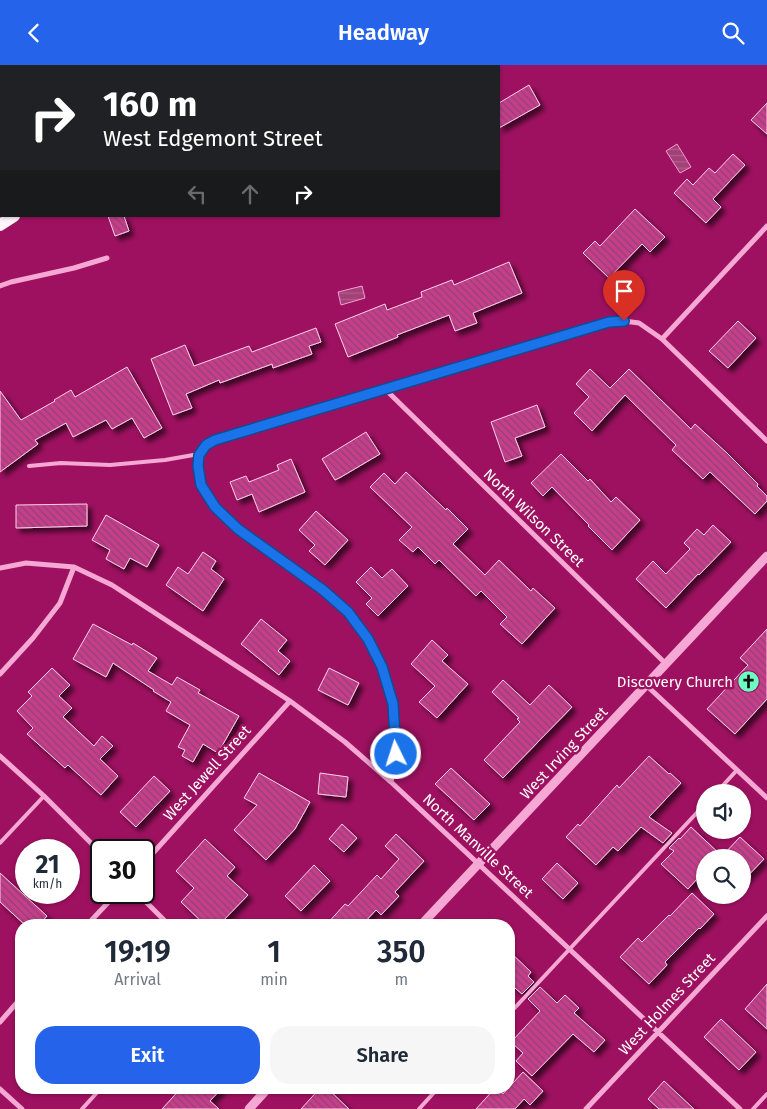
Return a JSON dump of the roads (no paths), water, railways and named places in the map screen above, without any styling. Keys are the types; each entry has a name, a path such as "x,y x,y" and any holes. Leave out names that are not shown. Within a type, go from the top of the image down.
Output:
{"main road":[{"path":"0,225 12,217"}],"street":[{"path":"662,339 767,226"},
{"path":"0,286 11,281 74,268 107,258"},
{"path":"391,782 396,754 393,704 382,667 368,639 348,612 323,590 238,529 215,507 201,485 198,466 199,455 206,445 215,440 609,322 624,321 639,323 662,339 767,441"},
{"name":"North Wilson Street","path":"384,389 666,664"},
{"name":"West Irving Street","path":"427,919 767,556"},
{"path":"0,568 26,563 74,567 60,603 0,674"},
{"name":"North Manville Street","path":"74,567 112,585 290,701 345,742 479,863 740,1109"},
{"path":"646,685 767,798"},
{"name":"West Jewell Street","path":"155,851 290,701"},
{"path":"0,755 90,842"},
{"path":"93,919 107,904"},
{"path":"148,904 163,919"},
{"name":"West Holmes Street","path":"586,1109 767,916"},
{"path":"0,1022 15,1005"},
{"path":"0,1089 22,1109"},
{"path":"249,1109 263,1094"}],"lane":[{"path":"29,466 61,463 110,465 199,455"},
{"path":"724,784 737,770"},
{"path":"0,843 44,796"},
{"path":"515,1007 696,814"},
{"path":"82,1109 96,1094"},
{"path":"419,1109 433,1094"},
{"path":"753,1109 767,1094"}],"place":[{"name":"Discovery Church","path":"749,682"}]}
